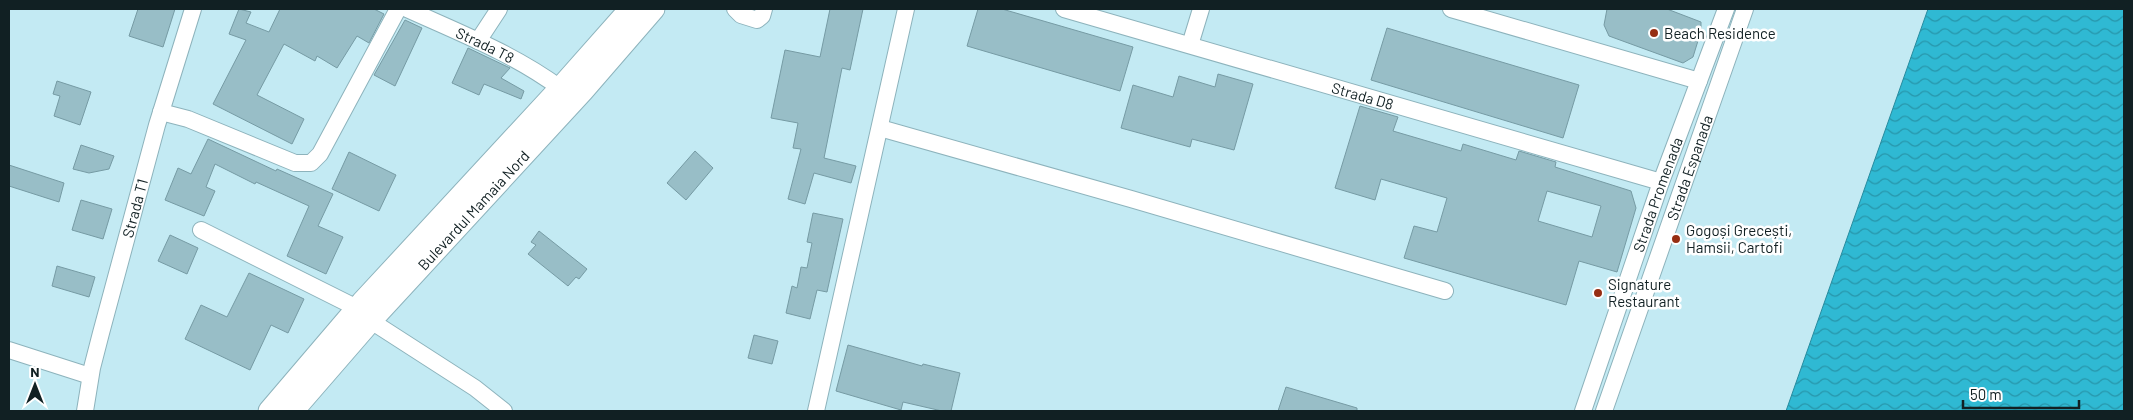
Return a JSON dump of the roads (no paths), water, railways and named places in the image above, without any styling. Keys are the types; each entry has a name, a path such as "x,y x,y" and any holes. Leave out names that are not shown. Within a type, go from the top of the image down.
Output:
{"main road":[{"name":"Bulevardul Mamaia Nord","path":"293,411 364,314 630,9"},
{"name":"Bulevardul Mamaia Nord","path":"269,411 579,95 654,9"}],"street":[{"name":"Strada T1","path":"85,411 90,376 161,112 193,9"},
{"path":"161,112 188,119 295,164 311,163 320,154 408,9"},
{"name":"Strada T8","path":"408,9 478,41 542,75 560,88"},
{"path":"478,41 499,9"},
{"path":"735,9 741,15 756,20 762,16 764,9"},
{"path":"816,411 906,9"},
{"name":"Strada D8","path":"1064,9 1661,182"},
{"path":"1190,45 1201,9"},
{"path":"1451,9 1700,82"},
{"name":"Strada Promenada","path":"1583,411 1661,182 1726,9"},
{"name":"Strada Espanada","path":"1604,411 1745,9"},
{"path":"880,128 1132,199 1444,291"},
{"path":"201,230 364,314 475,388 504,411"},
{"path":"9,350 90,376"}],"water":[{"path":"1928,9 2124,9 2124,411 1786,411"}],"place":[{"name":"Beach Residence","path":"1654,33"},
{"name":"Gogoși Grecești, Hamsii, Cartofi","path":"1676,239"},
{"name":"Signature Restaurant","path":"1598,293"}]}
